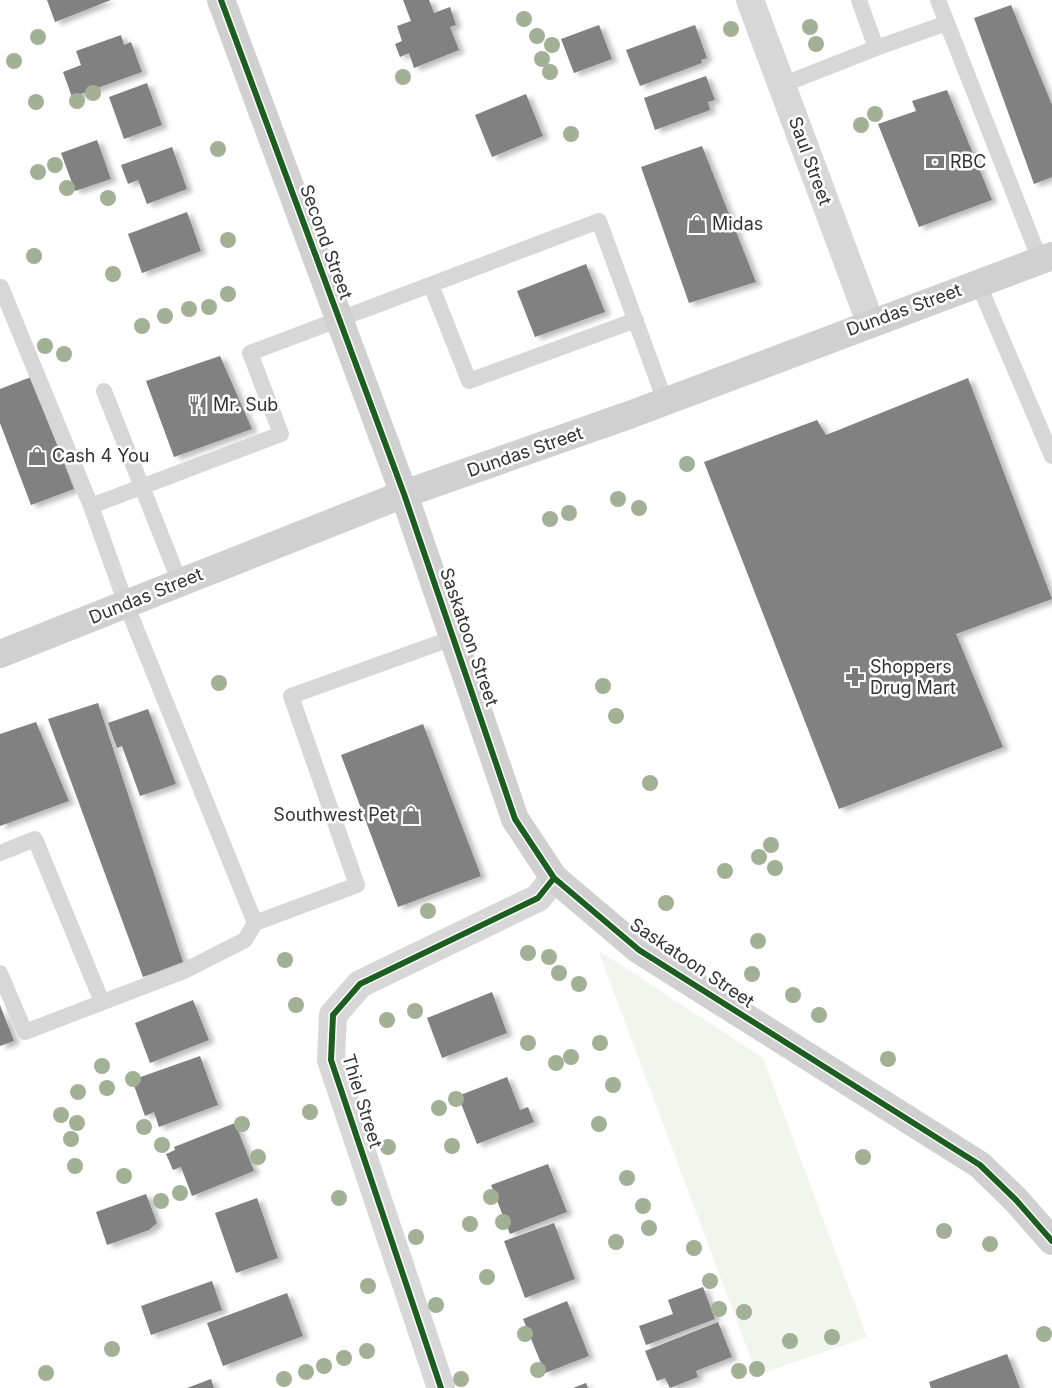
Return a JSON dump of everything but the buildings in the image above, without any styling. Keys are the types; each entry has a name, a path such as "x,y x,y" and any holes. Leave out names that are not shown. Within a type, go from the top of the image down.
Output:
{"street":[{"name":"Second Street","path":"221,0 404,494"},
{"name":"Saul Street","path":"750,0 870,322"},
{"name":"Dundas Street","path":"0,654 404,494 665,401 870,322 1046,258"},
{"name":"Saskatoon Street","path":"404,494 515,819 554,878 639,950 980,1165 1050,1235"},
{"name":"Thiel Street","path":"441,1388 331,1060 333,1015 360,984 538,898 554,878"}],"lane":[{"path":"859,0 876,48"},
{"path":"938,0 1046,258"},
{"path":"782,85 876,48 947,24"},
{"path":"91,506 281,434 250,353 599,220 665,401"},
{"path":"978,283 1052,456"},
{"path":"431,285 468,381 636,320"},
{"path":"1,286 91,506 126,604 255,924"},
{"path":"104,391 180,583"},
{"path":"0,973 25,1032 184,971 245,940 255,924 357,885 291,696 453,638"},
{"path":"0,853 35,839 102,1002"}],"shaded area":[{"path":"598,950 763,1058 867,1337 757,1375"}],"cycle path":[{"path":"221,0 404,494 515,819 554,878 639,950 980,1165 1016,1200 1052,1241"},
{"path":"441,1388 331,1060 333,1015 360,984 538,898 554,878"}],"place":[{"name":"RBC","path":"935,162"},
{"name":"Midas","path":"697,224"},
{"name":"Mr. Sub","path":"198,405"},
{"name":"Cash 4 You","path":"37,456"},
{"name":"Shoppers Drug Mart","path":"855,677"},
{"name":"Southwest Pet","path":"411,815"}]}
